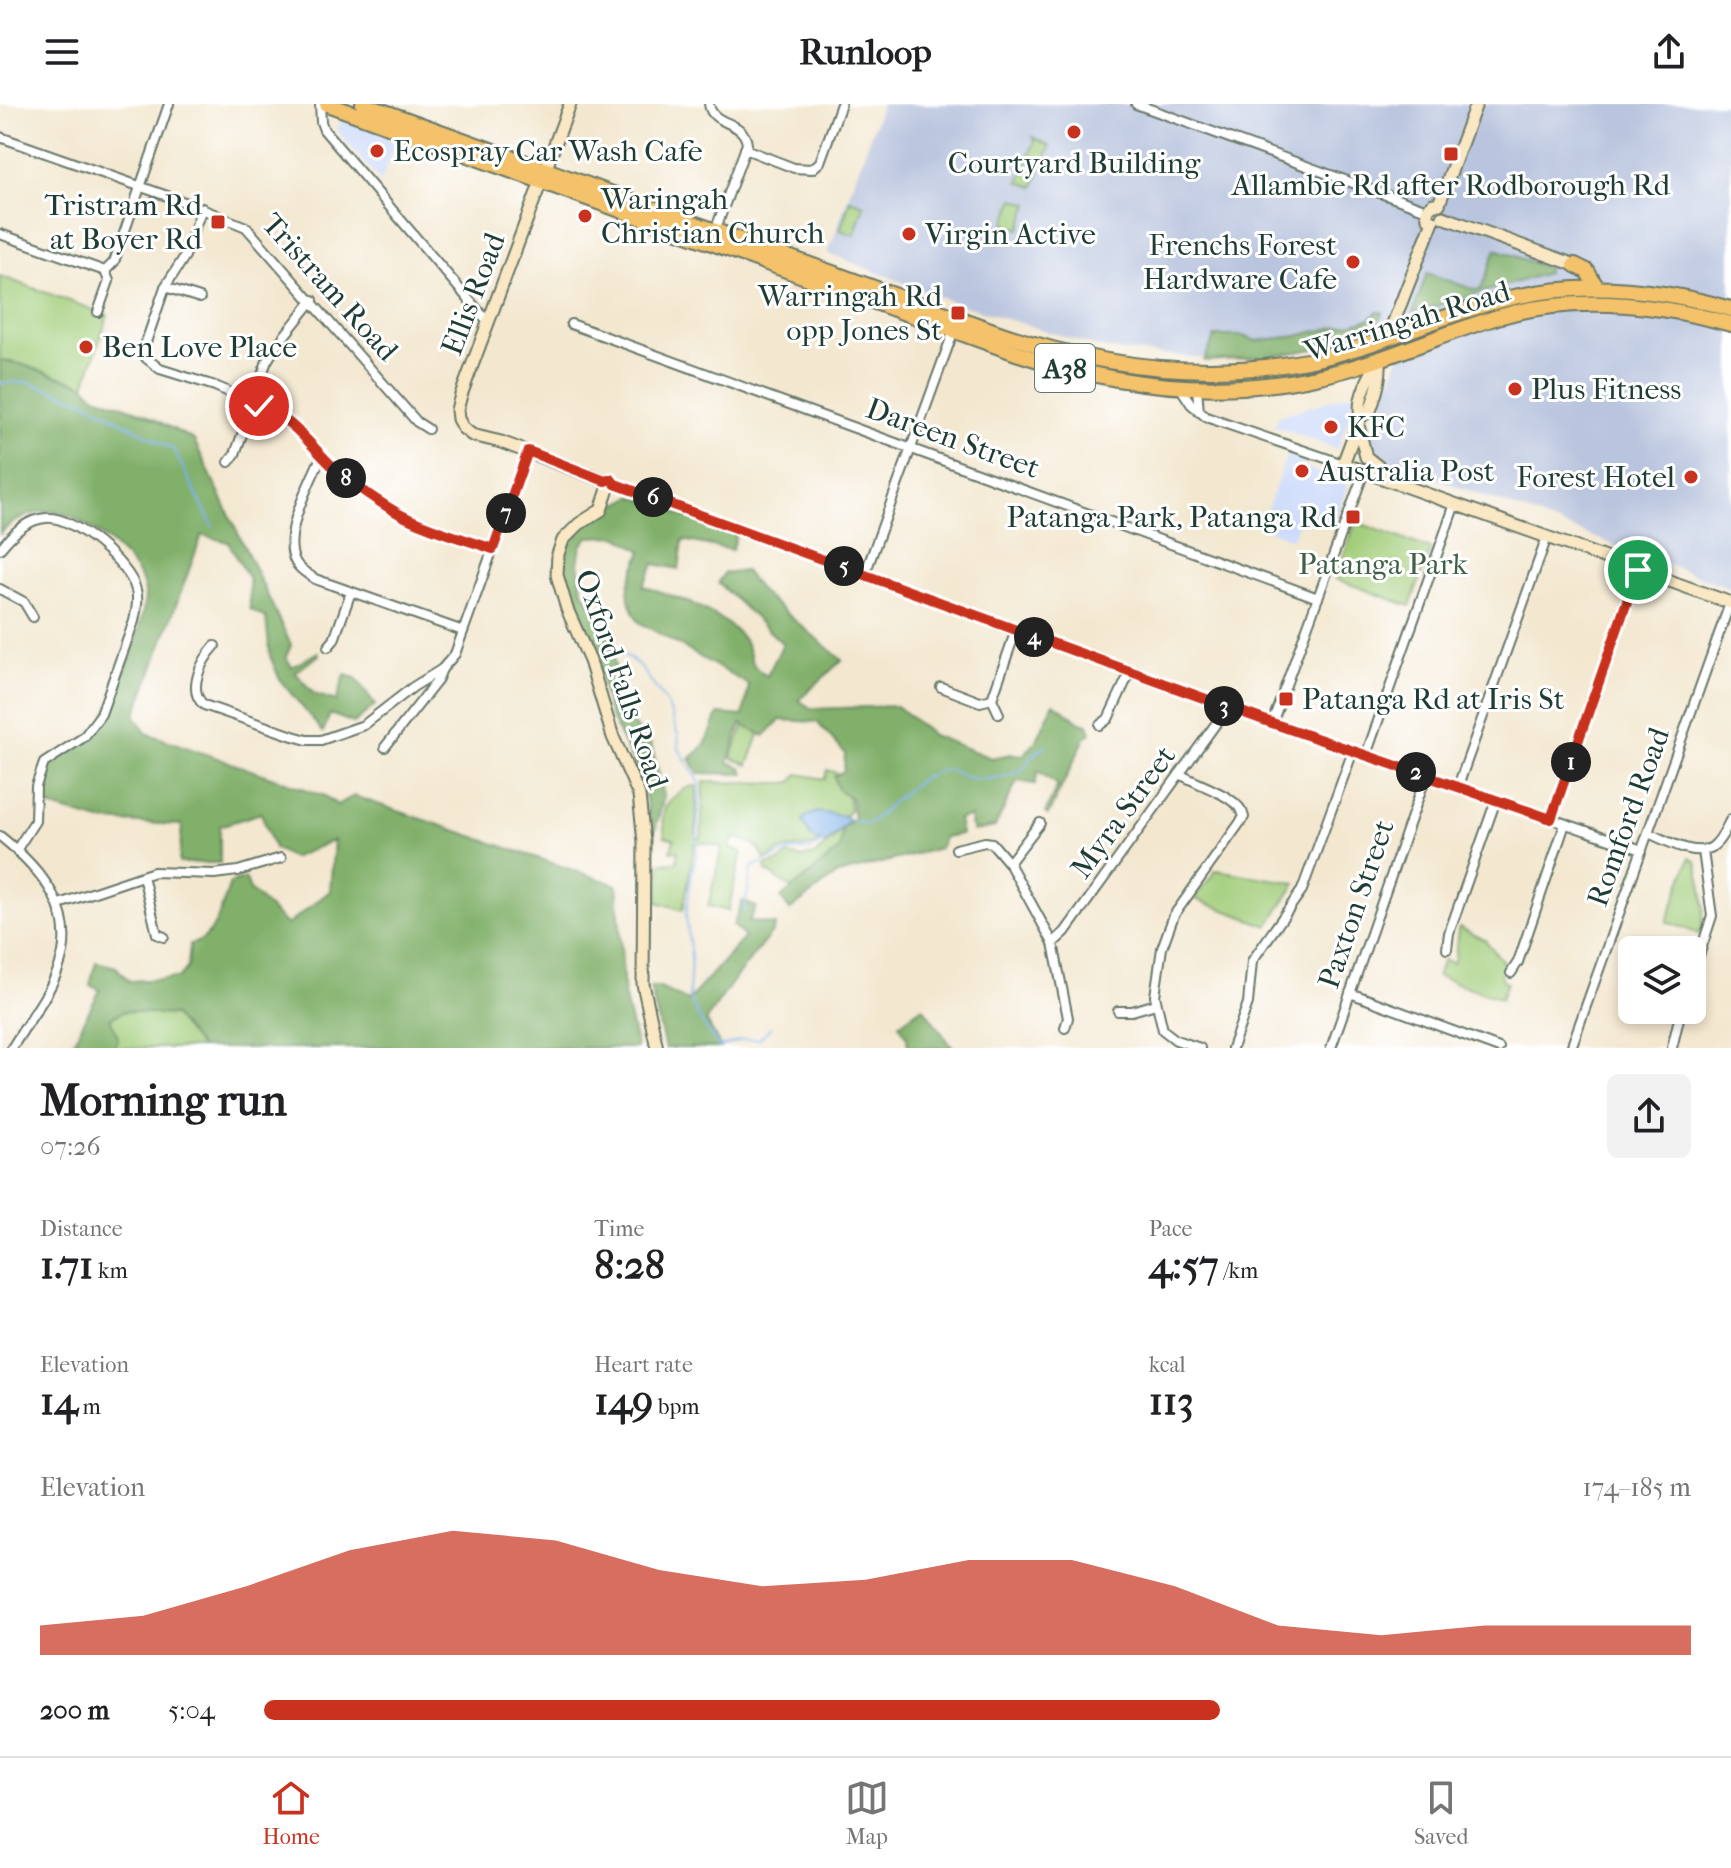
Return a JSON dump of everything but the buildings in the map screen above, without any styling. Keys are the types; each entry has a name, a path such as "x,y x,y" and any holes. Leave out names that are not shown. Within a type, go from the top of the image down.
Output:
{"highway":[{"name":"Warringah Road","path":"327,104 715,231 1002,334 1056,351 1103,361 1177,369 1244,368 1306,361 1387,339 1497,301 1552,290 1650,290 1731,309"},
{"name":"Warringah Road","path":"363,104 543,176 954,330 1079,372 1141,383 1197,388 1286,382 1348,370 1500,317 1568,305 1642,305 1731,324"},
{"path":"1575,265 1589,273 1597,288"},
{"path":"1380,359 1387,339"}],"street":[{"path":"105,271 114,262 169,104"},
{"path":"320,104 324,130 488,322"},
{"name":"Ellis Road","path":"528,451 472,435 460,425 457,410 570,104"},
{"path":"709,104 715,118 740,128 744,133 745,149 715,231"},
{"path":"745,149 794,168 812,169 820,162 841,104"},
{"path":"1136,104 1575,265"},
{"path":"1387,339 1476,104"},
{"name":"Tristram Road","path":"0,137 202,208 246,227 417,422 428,429"},
{"path":"202,208 185,256 165,287 146,342 146,358 160,369 239,397 251,397 277,345 313,300"},
{"path":"0,234 105,271 109,281 98,312"},
{"path":"165,287 200,298"},
{"name":"Dareen Street","path":"571,324 1318,598"},
{"path":"865,574 954,330"},
{"path":"1380,359 1359,409 1361,445 1368,459 1414,489"},
{"path":"1180,387 1199,412 1217,422 1731,603"},
{"path":"1197,388 1199,412"},
{"path":"229,462 235,454 251,410 259,406 291,422 321,457 347,479 406,518 493,549"},
{"path":"1343,464 1359,420"},
{"path":"215,646 206,656 196,684 197,699 204,705 307,740 335,736 364,725 442,669 455,654 528,451 609,485 865,574 1272,723 1642,850"},
{"path":"321,457 292,529 291,551 297,566 315,579 463,631"},
{"path":"1272,723 1364,472"},
{"name":"Oxford Falls Road","path":"609,485 601,510 579,524 563,540 558,554 557,575 567,609 590,661 613,737 639,795 644,842 643,984 657,1048"},
{"path":"1366,755 1455,504"},
{"path":"0,549 8,539 36,519 58,518 70,522 124,569 136,588 137,597 134,621 101,714 84,737 44,763 36,786 35,821 17,849"},
{"path":"1458,786 1547,537"},
{"path":"1551,819 1638,570"},
{"path":"0,589 24,602 33,617"},
{"path":"328,647 334,640 351,592"},
{"name":"Romford Road","path":"1571,1048 1731,603"},
{"path":"999,714 992,699 1016,630"},
{"path":"385,747 437,681 442,669"},
{"path":"1100,725 1108,719 1130,672"},
{"path":"941,687 980,702 992,699"},
{"name":"Myra Street","path":"1053,943 1065,932 1228,707"},
{"path":"1232,1048 1246,1009 1252,961 1302,890 1353,751"},
{"path":"1180,774 1214,790 1240,808 1244,817 1174,915 1162,948 1156,1004 1165,1034 1200,1048"},
{"name":"Paxton Street","path":"1331,1048 1426,776"},
{"path":"1447,949 1449,933 1496,800"},
{"path":"1648,833 1703,851 1718,841 1731,819"},
{"path":"1009,863 1040,823"},
{"path":"1511,973 1518,962 1565,824"},
{"path":"0,836 47,881 59,904 63,926 60,965 12,1048"},
{"path":"956,849 992,843 1009,863 1053,943 1068,1018 1065,1028"},
{"path":"1703,851 1712,916 1705,936"},
{"path":"59,904 154,872 214,874 238,871 281,858"},
{"path":"143,876 157,937"},
{"path":"1350,993 1499,1048"},
{"path":"1118,1011 1132,1011 1156,1004"},
{"path":"1672,1048 1678,1024"}],"shaded area":[{"path":"882,104 1731,104 1731,588 1381,458 1373,448 1370,437 1412,320 1223,360 1104,349 955,303 828,253"},
{"name":"Ecospray Car Wash Cafe","path":"344,119 397,138 381,182 339,133 337,127"},
{"path":"1353,393 1353,408 1337,449 1274,426 1279,416"},
{"path":"1287,454 1303,461 1302,466 1345,482 1347,487 1333,527 1301,515 1292,539 1261,527"}],"green space":[{"path":"1033,137 1050,146 1034,187 1019,182 1035,141"},
{"path":"1014,199 1029,204 1020,229 1005,224"},
{"path":"850,200 864,205 854,235 840,230"},
{"path":"1496,249 1547,268 1547,273 1413,313 1427,273 1475,290 1481,289"},
{"path":"0,276 108,315 85,385 0,360"},
{"path":"1377,312 1383,312 1372,334 1331,346 1289,354 1204,361 1215,336 1243,336 1256,341 1297,336 1370,319"},
{"path":"0,360 85,385 93,395 143,413 194,440 291,645 286,657 292,667 318,652 319,655 295,672 314,694 336,701 345,675 356,678 375,705 354,723 330,714 323,732 280,680 270,656 266,618 250,609 249,579 228,542 202,535 135,716 146,733 325,796 337,805 354,796 617,885 624,994 637,1048 201,1048 173,1015 125,1011 110,1018 118,1038 114,1048 70,1048 100,990 90,985 96,962 116,967 129,981 179,978 188,967 190,944 199,942 212,929 230,883 245,878 250,890 287,925 330,891 334,840 292,858 274,848 261,813 220,826 220,863 179,863 182,825 100,821 42,804 43,781 51,762 98,726 113,699 135,642 145,594 134,568 122,554 108,540 76,519 61,513 42,512 15,521 0,534"},
{"path":"633,496 736,536 732,550 683,540 679,569 654,564 643,586 719,618 740,635 755,667 767,676 783,644 718,583 724,573 745,571 761,592 842,660 799,700 812,709 897,706 932,735 991,758 1023,755 1036,742 1054,703 1080,722 1088,724 1091,733 1085,738 1048,815 1045,813 1058,785 1038,771 1035,784 1017,781 995,827 973,831 970,817 958,819 961,834 944,837 940,848 838,874 790,910 781,898 839,850 843,828 854,818 851,798 838,789 834,776 844,771 845,753 817,722 780,720 764,736 741,724 728,762 742,768 744,774 698,773 690,758 711,733 718,714 743,716 749,685 639,622 628,594 642,551 617,536 588,537 581,546 578,563 582,589 611,641 622,713 651,744 664,796 652,842 643,787 610,715 598,668 570,602 561,567 563,550 577,530"},
{"name":"Patanga Park","path":"1356,522 1431,549 1410,606 1335,579"},
{"path":"744,725 760,732 748,765 731,758"},
{"path":"827,770 845,775 850,810 845,816 824,813 805,817 803,822 810,836 821,841 807,847 783,850 765,860 753,844 733,838 730,849 742,852 728,911 708,906 722,847 695,843 683,910 657,902 661,863 677,862 678,851 671,851 674,839 664,836 663,815 676,795 686,788 697,786 696,838 701,839 704,782 785,783 792,782 798,774 825,779"},
{"path":"851,822 844,847 797,892 766,871 765,866 788,855 803,858 816,854"},
{"path":"1690,857 1696,861 1703,898 1699,934 1667,922"},
{"path":"1216,870 1296,883 1268,926 1195,899"},
{"path":"742,901 756,907 749,921 775,925 706,1020 721,1048 665,1048 650,987 658,987 688,1001 745,937 733,926"},
{"path":"1459,927 1485,940 1506,965 1501,973 1507,983 1501,999 1437,976 1443,960 1453,963"},
{"path":"923,1007 953,1048 908,1048 907,1037 899,1024"},
{"path":"125,1011 173,1015 201,1048 114,1048 118,1038 110,1018"}],"water":[{"path":"817,812 845,816 849,821 825,844 811,837 803,821"}],"waterway":[{"path":"0,383 27,382 86,402 174,450 213,527"},
{"path":"623,654 639,665 668,705 678,735 679,749 700,783 696,856 686,916 691,956 689,997 720,1048"},
{"path":"849,819 868,824 917,782 939,771 951,770 978,779 1015,773 1046,746"},
{"path":"744,912 752,867 790,851 810,850 823,842"},
{"path":"720,1047 741,1040 759,1039 771,1027"}],"place":[{"name":"Courtyard Building","path":"1074,132"},
{"name":"Ecospray Car Wash Cafe","path":"377,151"},
{"name":"Allambie Rd after Rodborough Rd","path":"1451,154"},
{"name":"Waringah Christian Church","path":"585,216"},
{"name":"Tristram Rd at Boyer Rd","path":"218,222"},
{"name":"Virgin Active","path":"909,234"},
{"name":"Frenchs Forest Hardware Cafe","path":"1353,262"},
{"name":"Warringah Rd opp Jones St","path":"958,313"},
{"name":"Ben Love Place","path":"86,347"},
{"name":"Plus Fitness","path":"1515,389"},
{"name":"KFC","path":"1331,427"},
{"name":"Australia Post","path":"1302,471"},
{"name":"Forest Hotel","path":"1691,477"},
{"name":"Patanga Park, Patanga Rd","path":"1353,517"},
{"name":"Patanga Rd at Iris St","path":"1286,699"}],"route":[{"path":"259,406 291,422 321,457 347,479 406,518 493,549 528,451 1118,668 1551,819 1638,570"}]}
